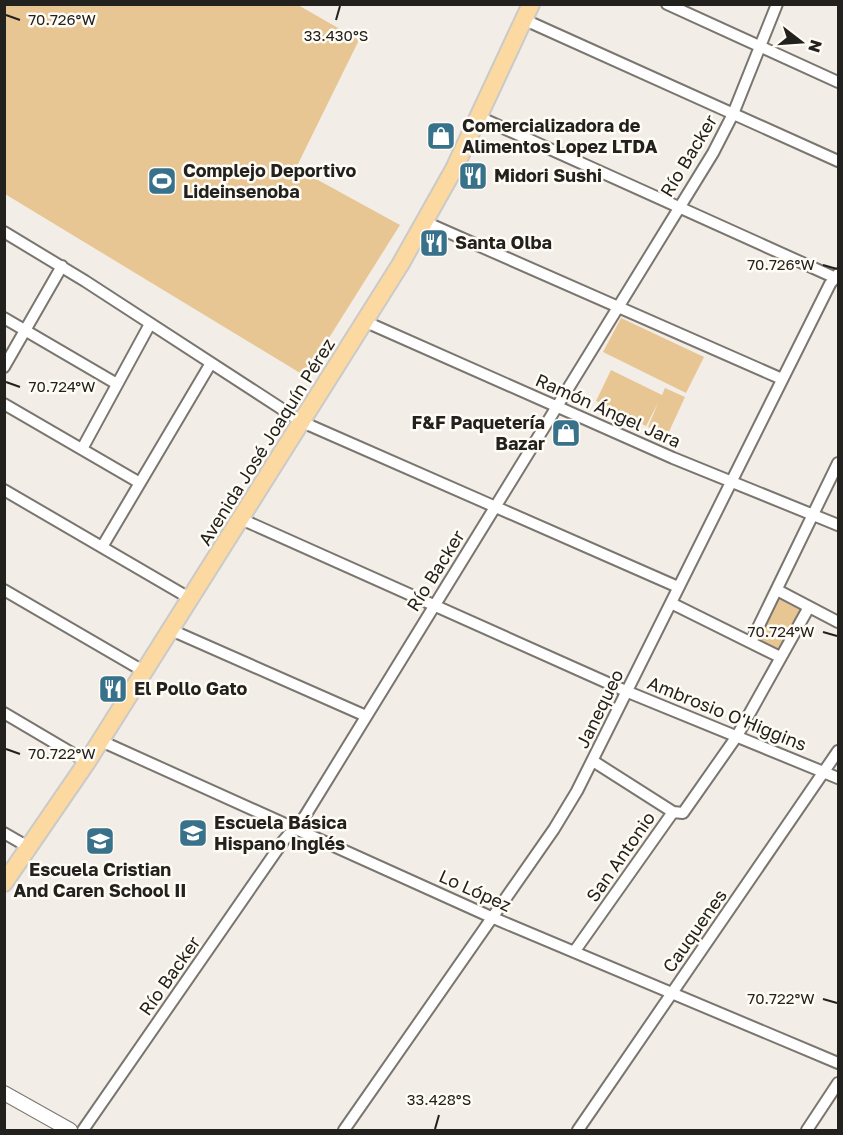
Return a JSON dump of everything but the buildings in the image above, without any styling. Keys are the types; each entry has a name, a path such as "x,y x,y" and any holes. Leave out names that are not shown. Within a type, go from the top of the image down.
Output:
{"main road":[{"name":"Avenida José Joaquín Pérez","path":"4,883 101,741 366,322 425,222 479,117 528,12"},
{"path":"4,1093 70,1131"}],"street":[{"path":"667,4 838,82"},
{"name":"Río Backer","path":"83,1131 284,840 301,821 713,153 733,114 777,4"},
{"path":"528,12 733,114 838,161"},
{"path":"479,117 838,277"},
{"path":"425,222 782,379"},
{"path":"4,232 62,266 302,422 678,587"},
{"path":"4,367 62,266"},
{"name":"Janequeo","path":"344,1131 567,809 628,692 670,603 830,284 838,277"},
{"path":"4,318 117,384"},
{"name":"Ramón Ángel Jara","path":"366,322 556,407 838,525"},
{"path":"82,449 150,324"},
{"path":"102,547 211,363"},
{"path":"4,404 140,483"},
{"path":"751,642 838,463"},
{"path":"4,490 191,599"},
{"name":"Ambrosio O'Higgins","path":"241,519 628,692 838,778"},
{"path":"4,590 145,672"},
{"path":"777,590 838,622"},
{"path":"670,603 780,657"},
{"name":"San Antonio","path":"574,952 673,812 680,814 688,809 737,736 809,607"},
{"path":"171,630 366,716"},
{"path":"4,713 87,762"},
{"name":"Lo López","path":"101,741 491,916 838,1063"},
{"name":"Cauquenes","path":"578,1131 838,751"},
{"path":"593,760 673,812"},
{"path":"4,833 30,848"},
{"path":"807,1131 838,1083"}],"shaded area":[{"name":"Complejo Deportivo Lideinsenoba","path":"4,5 298,5 359,40 296,168 400,225 305,376 5,194"},
{"path":"621,318 704,357 686,393 603,352"},
{"path":"611,370 662,395 665,388 685,397 667,436 648,427 658,403 646,426 596,401"},
{"path":"778,598 801,610 778,652 756,641"}],"place":[{"name":"Comercializadora de Alimentos Lopez LTDA","path":"441,136"},
{"name":"Midori Sushi","path":"473,176"},
{"name":"Complejo Deportivo Lideinsenoba","path":"162,181"},
{"name":"Santa Olba","path":"434,243"},
{"name":"F&F Paquetería Bazar","path":"566,433"},
{"name":"El Pollo Gato","path":"113,689"},
{"name":"Escuela Básica Hispano Inglés","path":"193,833"},
{"name":"Escuela Cristian And Caren School II","path":"100,841"}]}
